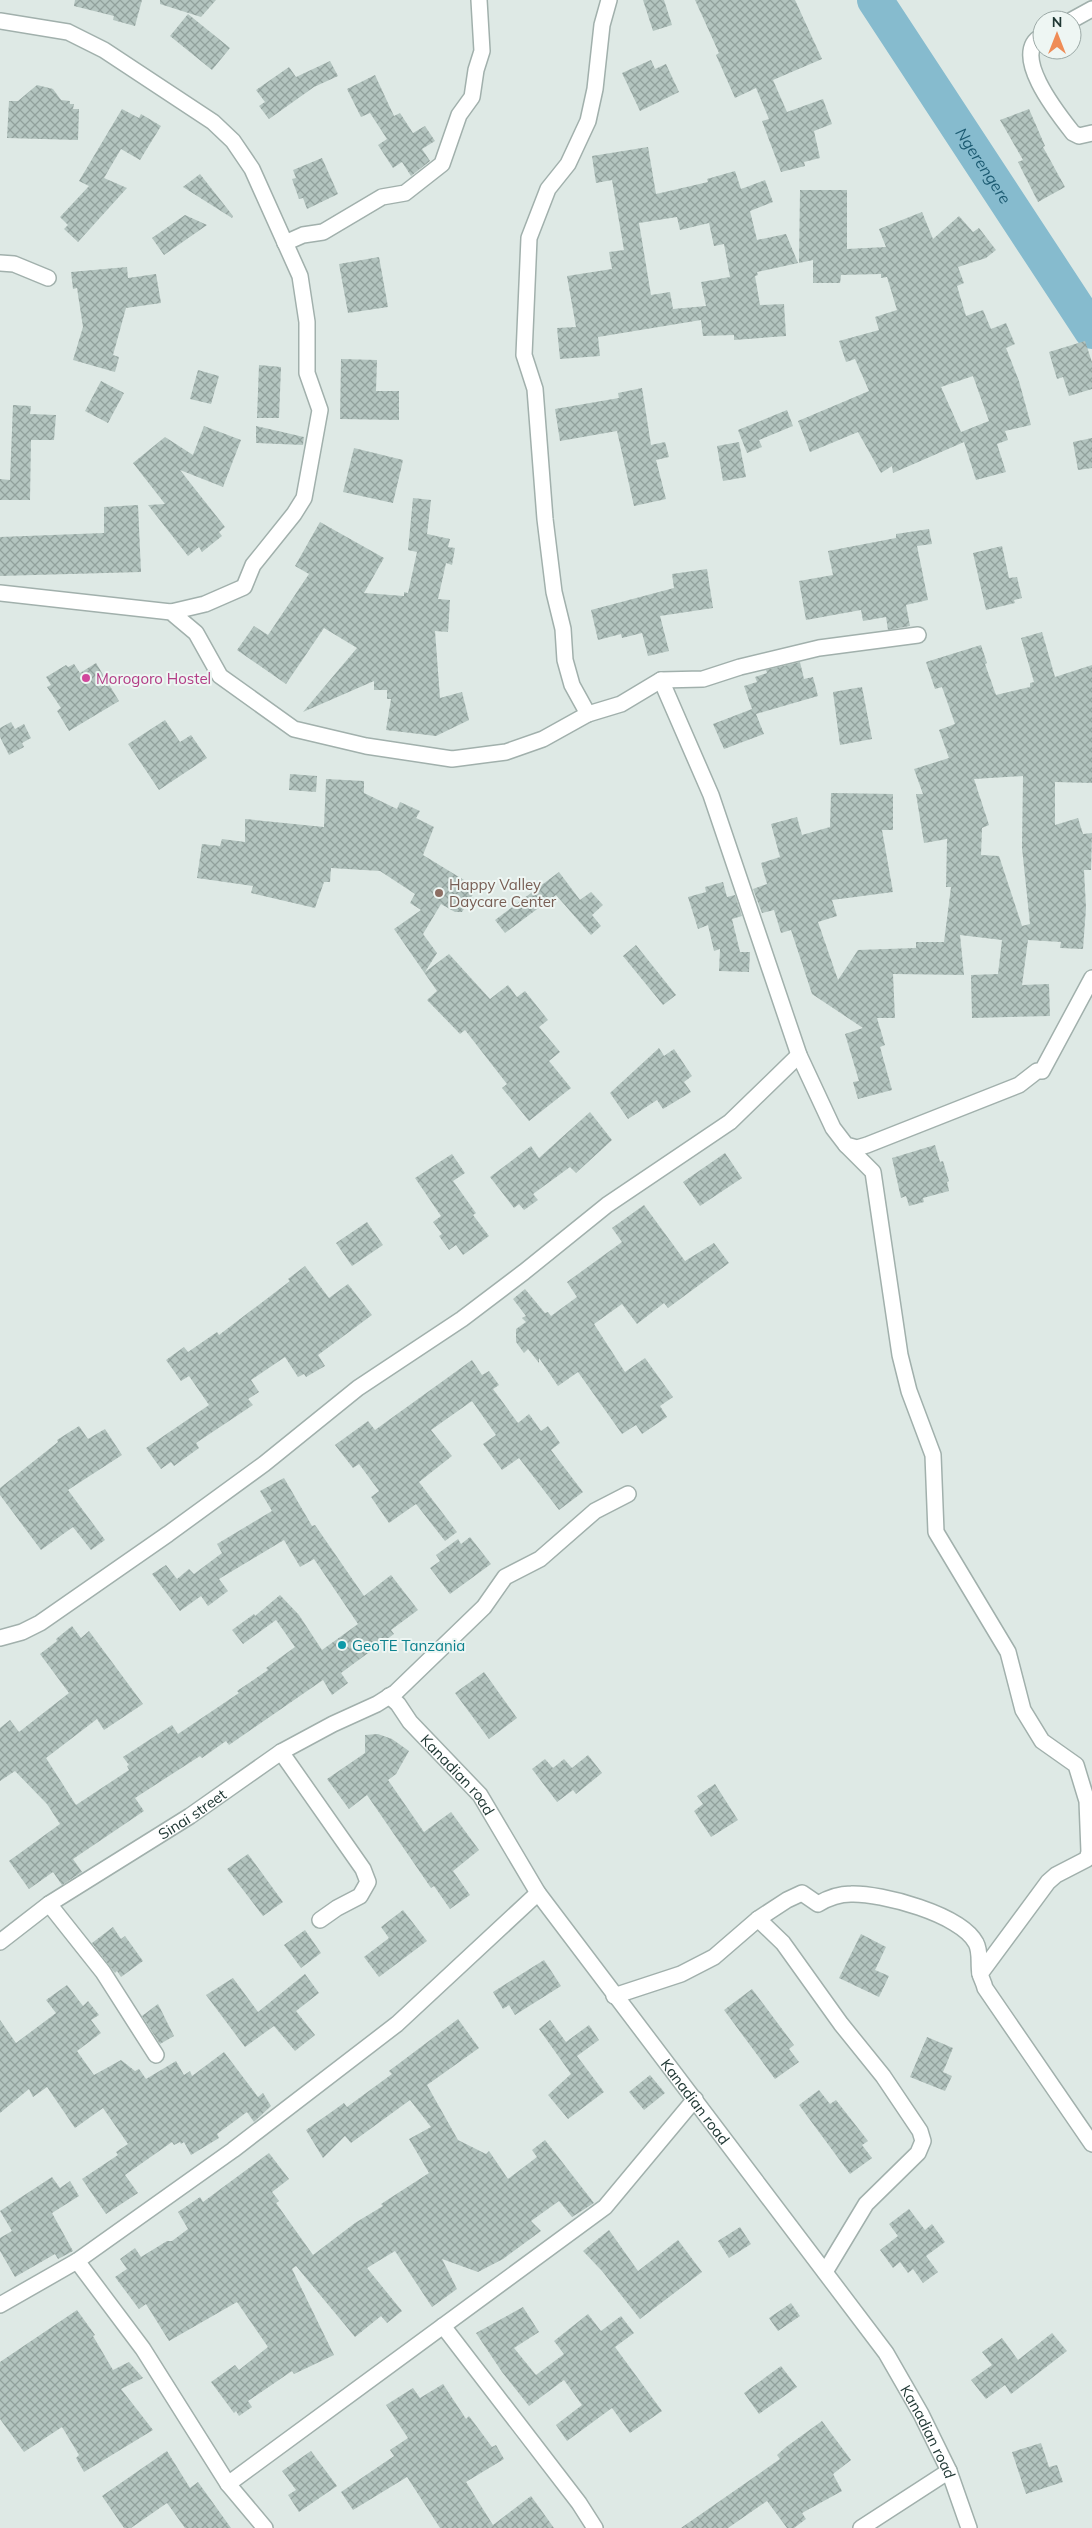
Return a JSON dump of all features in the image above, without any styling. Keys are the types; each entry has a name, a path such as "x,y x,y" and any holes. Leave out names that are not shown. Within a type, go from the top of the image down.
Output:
{"street":[{"path":"285,243 303,235 323,232 382,198 405,193 442,164 459,115 472,97 476,70 482,51 479,0"},
{"path":"588,714 572,685 565,660 563,629 554,592 545,519 535,390 524,355 528,238 548,189 568,164 588,122 595,88 602,25 609,0"},
{"path":"0,20 68,32 112,55 212,122 232,141 252,169 300,276 308,322 308,373 320,410 304,498 294,514 253,565 244,587 205,604 171,612 0,593"},
{"path":"1032,44 1030,53 1032,68 1056,109 1073,133 1079,136 1092,133"},
{"path":"0,263 14,264 48,278"},
{"path":"171,612 196,633 220,676 294,729 366,746 452,759 506,752 543,738 588,714 621,704 661,680 704,679 740,667 819,648 918,635"},
{"path":"661,680 711,795 800,1055 833,1128 846,1145 873,1172 900,1355 909,1391 933,1455 936,1532 1008,1652 1023,1710 1042,1741 1076,1765 1087,1801 1090,1859 1048,1882 980,1974"},
{"path":"846,1145 861,1147 886,1138 1019,1085 1037,1071 1042,1071 1092,978"},
{"path":"0,1638 22,1632 40,1623 168,1534 264,1464 358,1388 462,1319 607,1205 730,1122 800,1055"},
{"name":"Sinai street","path":"0,1942 49,1904 190,1816 281,1752 389,1696 415,1676 484,1607 505,1577 540,1559 595,1511 628,1494"},
{"name":"Kanadian road","path":"389,1696 398,1704 410,1722 480,1795 538,1893 614,1996 695,2099 886,2353 921,2414 949,2471 969,2528"},
{"path":"281,1752 363,1869 368,1882 360,1896 337,1908 320,1920"},
{"path":"0,2305 77,2261 233,2150 397,2024 538,1893"},
{"path":"614,1996 682,1974 714,1958 758,1919 787,1900 802,1893 818,1904 837,1896 852,1894 897,1900 942,1916 969,1935 976,1943 980,1974 985,1988 1092,2144"},
{"path":"49,1904 103,1972 156,2056"},
{"path":"758,1919 783,1942 841,2024 882,2076 920,2131 923,2141 918,2152 866,2204 825,2272"},
{"path":"228,2484 605,2208 695,2099"},
{"path":"77,2261 143,2349 228,2484 264,2528"},
{"path":"443,2326 579,2503 594,2528"},
{"path":"861,2528 949,2471"}],"building":[{"path":"75,0 142,0 135,26 113,20 114,16 74,6"},
{"path":"160,0 216,0 201,17 160,4"},
{"path":"643,0 664,0 672,25 653,31"},
{"path":"695,0 795,0 822,59 773,80 787,112 823,99 832,124 814,131 820,158 804,162 805,166 781,172 762,121 769,119 756,88 735,98 716,55 719,53"},
{"path":"188,14 230,48 212,70 170,36"},
{"path":"651,60 655,69 666,64 679,92 640,111 622,73"},
{"path":"330,61 338,76 314,87 269,119 259,106 265,102 256,90 289,67 296,77"},
{"path":"375,75 394,116 400,113 413,133 425,126 435,141 422,149 430,161 411,176 402,162 393,168 378,145 387,139 370,113 361,117 347,89"},
{"path":"37,85 53,89 61,100 70,101 70,104 74,104 73,109 79,109 78,140 7,138 9,101 18,101"},
{"path":"122,109 139,118 141,114 161,126 140,160 121,149 104,178 127,188 78,242 64,229 68,225 60,217 89,186 79,181"},
{"path":"1029,109 1045,146 1043,147 1065,187 1038,202 1018,162 1023,160 1000,120"},
{"path":"648,147 656,194 708,182 707,179 735,171 741,189 765,180 773,202 750,211 757,240 786,234 798,263 757,272 758,275 755,276 760,305 784,304 786,336 734,340 734,335 703,336 701,320 598,337 600,356 560,359 557,328 576,327 567,276 612,269 609,252 624,250 612,180 596,183 592,156","holes":["677,217 680,230 709,223 714,246 724,244 730,277 701,282 706,306 673,309 670,292 651,295 639,223"]},
{"path":"322,158 338,194 307,209 303,198 299,199 292,179 296,178 293,170"},
{"path":"200,174 233,216 232,218 183,187"},
{"path":"800,190 847,190 847,249 886,247 879,229 922,212 933,239 959,216 973,232 979,228 996,250 986,258 958,267 964,283 957,286 966,316 983,310 991,329 1006,323 1015,344 1006,348 1019,381 1031,425 1005,431 1008,440 997,444 1006,472 976,480 964,442 893,473 892,466 881,473 858,432 810,452 798,421 869,391 855,359 846,362 839,341 879,330 875,317 897,310 887,277 881,278 881,274 841,275 840,283 813,283 813,260 799,263","holes":["973,376 989,421 961,432 941,387"]},
{"path":"185,215 207,225 164,255 152,238"},
{"path":"379,257 388,307 348,313 339,264"},
{"path":"127,267 128,278 156,274 161,303 126,308 113,355 119,357 115,372 73,360 83,327 77,288 73,289 71,272"},
{"path":"1085,341 1092,362 1092,389 1069,396 1063,377 1057,379 1049,352"},
{"path":"341,359 377,360 376,391 399,391 399,420 340,419"},
{"path":"259,365 281,367 279,418 257,418"},
{"path":"198,370 219,376 211,404 190,399"},
{"path":"101,381 124,393 108,423 85,411"},
{"path":"642,388 651,445 665,442 669,457 656,460 666,499 634,506 617,431 560,441 555,409 619,398 618,393"},
{"path":"13,405 31,406 30,414 56,415 54,440 31,440 30,500 0,500 0,479 10,480"},
{"path":"787,410 793,426 759,440 762,447 747,453 738,430"},
{"path":"204,426 241,440 223,487 180,470 225,527 219,532 222,536 202,552 199,547 188,556 148,505 165,504 133,463 165,437 193,455"},
{"path":"256,426 304,437 303,445 256,443"},
{"path":"1092,438 1092,468 1078,470 1073,442"},
{"path":"739,442 746,477 723,481 717,446"},
{"path":"354,448 403,460 393,503 343,492"},
{"path":"413,498 431,500 427,534 450,539 448,547 455,548 452,565 446,563 438,599 450,600 448,632 435,631 440,698 462,692 469,720 436,736 386,730 391,699 387,699 387,690 374,690 374,681 303,712 357,648 324,628 286,684 237,650 254,626 268,635 309,574 295,566 320,522 384,558 364,593 404,596 404,592 408,593 417,552 408,550"},
{"path":"138,505 141,572 0,576 0,537 104,533 104,507"},
{"path":"929,529 932,544 917,546 928,600 906,605 910,626 888,630 886,617 863,621 861,610 806,620 799,581 833,575 828,551 896,538 896,534"},
{"path":"1002,546 1009,578 1017,577 1022,598 1014,600 1015,603 986,610 973,553"},
{"path":"707,569 713,608 660,616 669,651 648,656 642,633 622,638 621,634 598,640 591,610 674,588 672,574"},
{"path":"1042,632 1055,677 1092,665 1092,783 1055,782 1055,825 1078,818 1083,834 1092,833 1091,870 1084,870 1086,908 1083,949 1060,948 1061,942 1028,940 1022,985 1049,984 1050,1016 972,1018 971,975 998,974 1002,940 960,935 964,975 893,974 895,1018 877,1018 885,1045 880,1047 892,1090 858,1099 853,1082 859,1081 845,1034 863,1028 812,994 791,930 781,933 774,910 762,913 753,889 767,884 761,863 780,857 771,824 797,817 802,835 830,827 831,793 893,794 893,830 882,830 893,892 832,900 837,916 818,922 838,980 858,950 916,948 916,942 944,942 951,887 946,887 947,839 924,843 916,794 923,794 914,769 949,758 939,730 955,724 942,687 935,689 926,662 981,645 987,663 985,664 996,695 1030,687 1030,683 1034,682 1021,638","holes":["1023,776 1022,848 1030,924 1022,926 999,856 981,855 982,828 989,825 974,779"]},
{"path":"800,662 804,679 813,677 818,696 756,714 764,734 724,749 713,724 752,709 744,686 757,682 755,677 767,673 766,670"},
{"path":"96,663 119,701 69,731 57,711 61,708 47,687 51,685 46,677 66,665 68,667 74,664 80,673"},
{"path":"862,687 872,739 840,745 833,692"},
{"path":"165,720 180,742 191,735 207,758 159,790 128,744"},
{"path":"11,722 15,729 24,724 31,738 22,743 24,747 9,755 0,737 0,728"},
{"path":"290,774 317,776 316,792 289,790"},
{"path":"326,779 364,781 364,793 397,809 400,802 420,811 416,818 434,827 423,855 477,888 462,912 455,912 441,904 423,934 437,953 425,972 449,954 490,999 508,985 517,997 525,991 548,1020 539,1027 560,1052 549,1061 571,1088 529,1121 502,1088 507,1084 465,1030 460,1034 427,1000 437,991 394,929 421,910 410,903 415,894 380,871 331,868 330,882 324,882 315,908 251,893 253,886 197,878 202,844 220,846 222,839 245,842 245,819 324,827"},
{"path":"559,872 580,900 591,892 603,905 592,915 601,926 591,935 556,895 505,933 495,920"},
{"path":"723,882 727,897 735,895 742,916 732,919 740,952 750,952 749,972 719,971 720,949 714,951 708,925 698,929 688,897 706,892 705,887"},
{"path":"636,945 676,995 663,1005 623,956"},
{"path":"659,1048 664,1056 674,1049 692,1076 684,1082 691,1092 663,1109 657,1100 628,1119 610,1093"},
{"path":"590,1112 612,1140 576,1173 570,1167 533,1194 538,1200 524,1210 519,1204 514,1208 490,1177 531,1146 539,1158"},
{"path":"935,1145 940,1162 943,1161 949,1181 947,1182 949,1191 923,1198 924,1202 909,1206 906,1196 901,1198 892,1158"},
{"path":"725,1153 742,1178 700,1206 683,1182"},
{"path":"452,1154 465,1173 453,1181 476,1213 473,1215 489,1236 463,1255 456,1245 449,1250 439,1236 442,1234 433,1222 441,1216 415,1178"},
{"path":"644,1205 685,1261 714,1243 729,1263 668,1308 664,1303 637,1324 622,1304 594,1324 625,1372 645,1358 673,1397 660,1406 667,1417 642,1434 636,1425 622,1434 578,1372 558,1386 539,1358 539,1363 528,1349 524,1353 516,1342 516,1329 526,1322 522,1318 526,1316 513,1299 525,1289 545,1313 548,1312 551,1316 577,1297 567,1282 622,1242 612,1228"},
{"path":"367,1222 383,1245 352,1266 336,1243"},
{"path":"305,1266 329,1298 348,1284 372,1315 318,1355 325,1366 306,1377 304,1374 298,1377 285,1357 251,1380 259,1392 248,1399 253,1405 196,1443 199,1448 174,1466 171,1462 161,1469 146,1448 209,1405 189,1376 181,1381 166,1360 184,1347 188,1352 217,1332 219,1335 290,1281 288,1279"},
{"path":"472,1360 482,1375 489,1371 499,1385 493,1389 518,1423 529,1414 541,1431 548,1426 560,1443 551,1450 583,1492 559,1510 519,1458 502,1470 483,1444 496,1435 472,1401 431,1430 452,1456 419,1482 457,1532 445,1541 416,1504 389,1523 371,1497 379,1491 359,1464 353,1468 335,1445 368,1421 375,1430"},
{"path":"79,1426 88,1439 105,1429 122,1455 68,1490 105,1540 91,1550 73,1527 41,1550 0,1495 0,1488 58,1442 57,1440"},
{"path":"284,1478 312,1526 315,1525 364,1596 391,1575 418,1610 391,1630 394,1634 341,1673 348,1683 332,1695 323,1680 229,1745 226,1741 202,1758 200,1756 135,1798 144,1811 73,1859 82,1872 62,1885 53,1872 29,1889 9,1861 60,1824 47,1804 15,1771 0,1781 0,1728 10,1720 19,1732 69,1693 40,1654 72,1626 81,1638 89,1631 143,1704 104,1730 97,1719 46,1758 76,1805 129,1770 127,1766 129,1765 123,1757 172,1725 178,1734 239,1693 237,1691 268,1670 266,1668 295,1647 276,1620 243,1644 232,1630 254,1614 255,1616 280,1595 299,1615 322,1650 358,1624 314,1559 300,1567 284,1540 219,1579 228,1591 208,1606 201,1596 180,1611 152,1574 166,1565 177,1579 189,1569 194,1574 222,1553 217,1544 272,1511 260,1491"},
{"path":"470,1537 491,1564 450,1594 430,1568 440,1561 436,1555 458,1539 461,1544"},
{"path":"484,1672 517,1718 489,1739 455,1693"},
{"path":"378,1734 392,1739 409,1751 396,1774 388,1780 424,1832 451,1812 479,1850 453,1871 470,1895 450,1909 434,1886 431,1888 367,1795 349,1809 327,1779 365,1753 365,1735"},
{"path":"588,1755 602,1773 576,1794 573,1790 557,1802 532,1769 545,1759 553,1768 564,1759 572,1768"},
{"path":"715,1784 738,1820 711,1837 694,1811 703,1804 697,1796"},
{"path":"248,1854 283,1902 263,1916 227,1869"},
{"path":"403,1910 427,1941 379,1977 364,1957 389,1938 381,1927"},
{"path":"113,1927 121,1939 125,1936 143,1961 121,1977 117,1971 115,1973 92,1943"},
{"path":"305,1930 321,1953 301,1968 284,1945"},
{"path":"861,1934 886,1947 875,1970 889,1976 879,1997 839,1978"},
{"path":"544,1960 561,1986 515,2015 509,2005 503,2009 493,1992"},
{"path":"305,1974 319,1993 296,2011 315,2035 295,2051 274,2026 245,2047 206,1995 233,1978 258,2012"},
{"path":"67,1985 83,2006 88,2001 99,2015 91,2020 101,2033 77,2051 94,2075 121,2060 135,2071 139,2069 146,2079 176,2061 184,2075 190,2071 192,2076 224,2052 258,2097 263,2093 271,2106 254,2122 247,2112 217,2134 219,2138 191,2155 184,2142 174,2145 172,2142 125,2175 138,2193 106,2214 82,2179 118,2155 116,2152 128,2144 103,2108 75,2128 47,2087 33,2097 29,2089 0,2113 0,2020 16,2043 56,2013 46,2000"},
{"path":"752,1989 794,2045 789,2049 799,2062 775,2079 724,2010"},
{"path":"158,2004 174,2036 160,2044 142,2016"},
{"path":"458,2019 479,2048 427,2085 458,2140 486,2154 489,2151 508,2179 537,2157 532,2150 545,2140 594,2203 572,2217 559,2201 531,2221 541,2231 503,2259 478,2272 442,2259 457,2289 432,2307 395,2251 367,2268 402,2311 387,2323 381,2316 355,2337 296,2266 292,2269 334,2355 294,2374 292,2371 248,2401 252,2407 239,2416 236,2411 234,2413 211,2382 235,2365 239,2370 268,2347 237,2302 169,2341 146,2304 139,2309 115,2277 127,2269 120,2259 135,2248 141,2257 167,2241 172,2241 188,2229 178,2212 200,2197 203,2202 269,2153 289,2179 272,2192 279,2201 276,2203 313,2255 355,2223 383,2206 381,2204 429,2173 409,2139 431,2127 410,2100 351,2143 345,2136 323,2158 306,2130 344,2103 347,2107 392,2074 389,2071"},
{"path":"550,2020 566,2042 589,2025 599,2040 577,2056 604,2092 568,2119 548,2095 571,2074 539,2029"},
{"path":"927,2037 953,2048 943,2072 952,2076 945,2091 910,2077"},
{"path":"650,2075 665,2093 644,2110 629,2092"},
{"path":"819,2090 830,2104 836,2100 868,2141 862,2145 872,2158 850,2174 799,2105"},
{"path":"52,2177 60,2188 70,2181 79,2196 52,2213 73,2251 58,2259 55,2254 15,2277 0,2251 0,2238 12,2231 0,2211"},
{"path":"909,2209 925,2230 932,2224 945,2242 926,2256 938,2272 923,2283 913,2269 908,2273 900,2262 893,2268 880,2250 898,2236 889,2224"},
{"path":"740,2227 751,2244 729,2258 718,2241"},
{"path":"609,2230 638,2271 678,2240 702,2272 640,2319 602,2271 583,2251"},
{"path":"791,2303 800,2316 778,2331 769,2318"},
{"path":"523,2307 539,2332 514,2348 536,2375 564,2354 554,2341 588,2314 601,2331 621,2316 634,2333 615,2347 662,2411 630,2433 612,2408 567,2441 556,2425 582,2405 564,2380 529,2406 502,2372 476,2333"},
{"path":"77,2310 95,2335 93,2336 113,2370 129,2362 143,2378 121,2389 153,2430 84,2472 76,2458 79,2455 62,2427 24,2452 0,2419 0,2362"},
{"path":"1052,2333 1067,2351 1011,2394 1005,2385 986,2399 971,2380 992,2365 982,2352 1002,2338 1018,2360"},
{"path":"781,2366 797,2387 759,2414 744,2393"},
{"path":"443,2384 466,2419 469,2416 492,2447 496,2445 504,2459 466,2482 493,2525 531,2496 554,2528 440,2528 407,2477 353,2510 341,2492 394,2456 390,2450 408,2438 386,2405 413,2388 420,2398"},
{"path":"822,2421 851,2460 833,2474 842,2491 802,2513 806,2519 794,2528 787,2528 767,2501 728,2528 681,2528 780,2459 777,2455"},
{"path":"1041,2443 1049,2467 1057,2465 1063,2482 1026,2494 1012,2452"},
{"path":"167,2451 190,2488 198,2482 231,2528 185,2528 167,2503 131,2528 124,2528 102,2496"},
{"path":"311,2451 337,2486 299,2512 288,2495 296,2490 282,2471"}],"waterway":[{"name":"Ngerengere","path":"875,0 1092,331"}],"place":[{"name":"Morogoro Hostel","path":"86,678"},
{"name":"Happy Valley Daycare Center","path":"439,893"},
{"name":"GeoTE Tanzania","path":"342,1645"}]}
